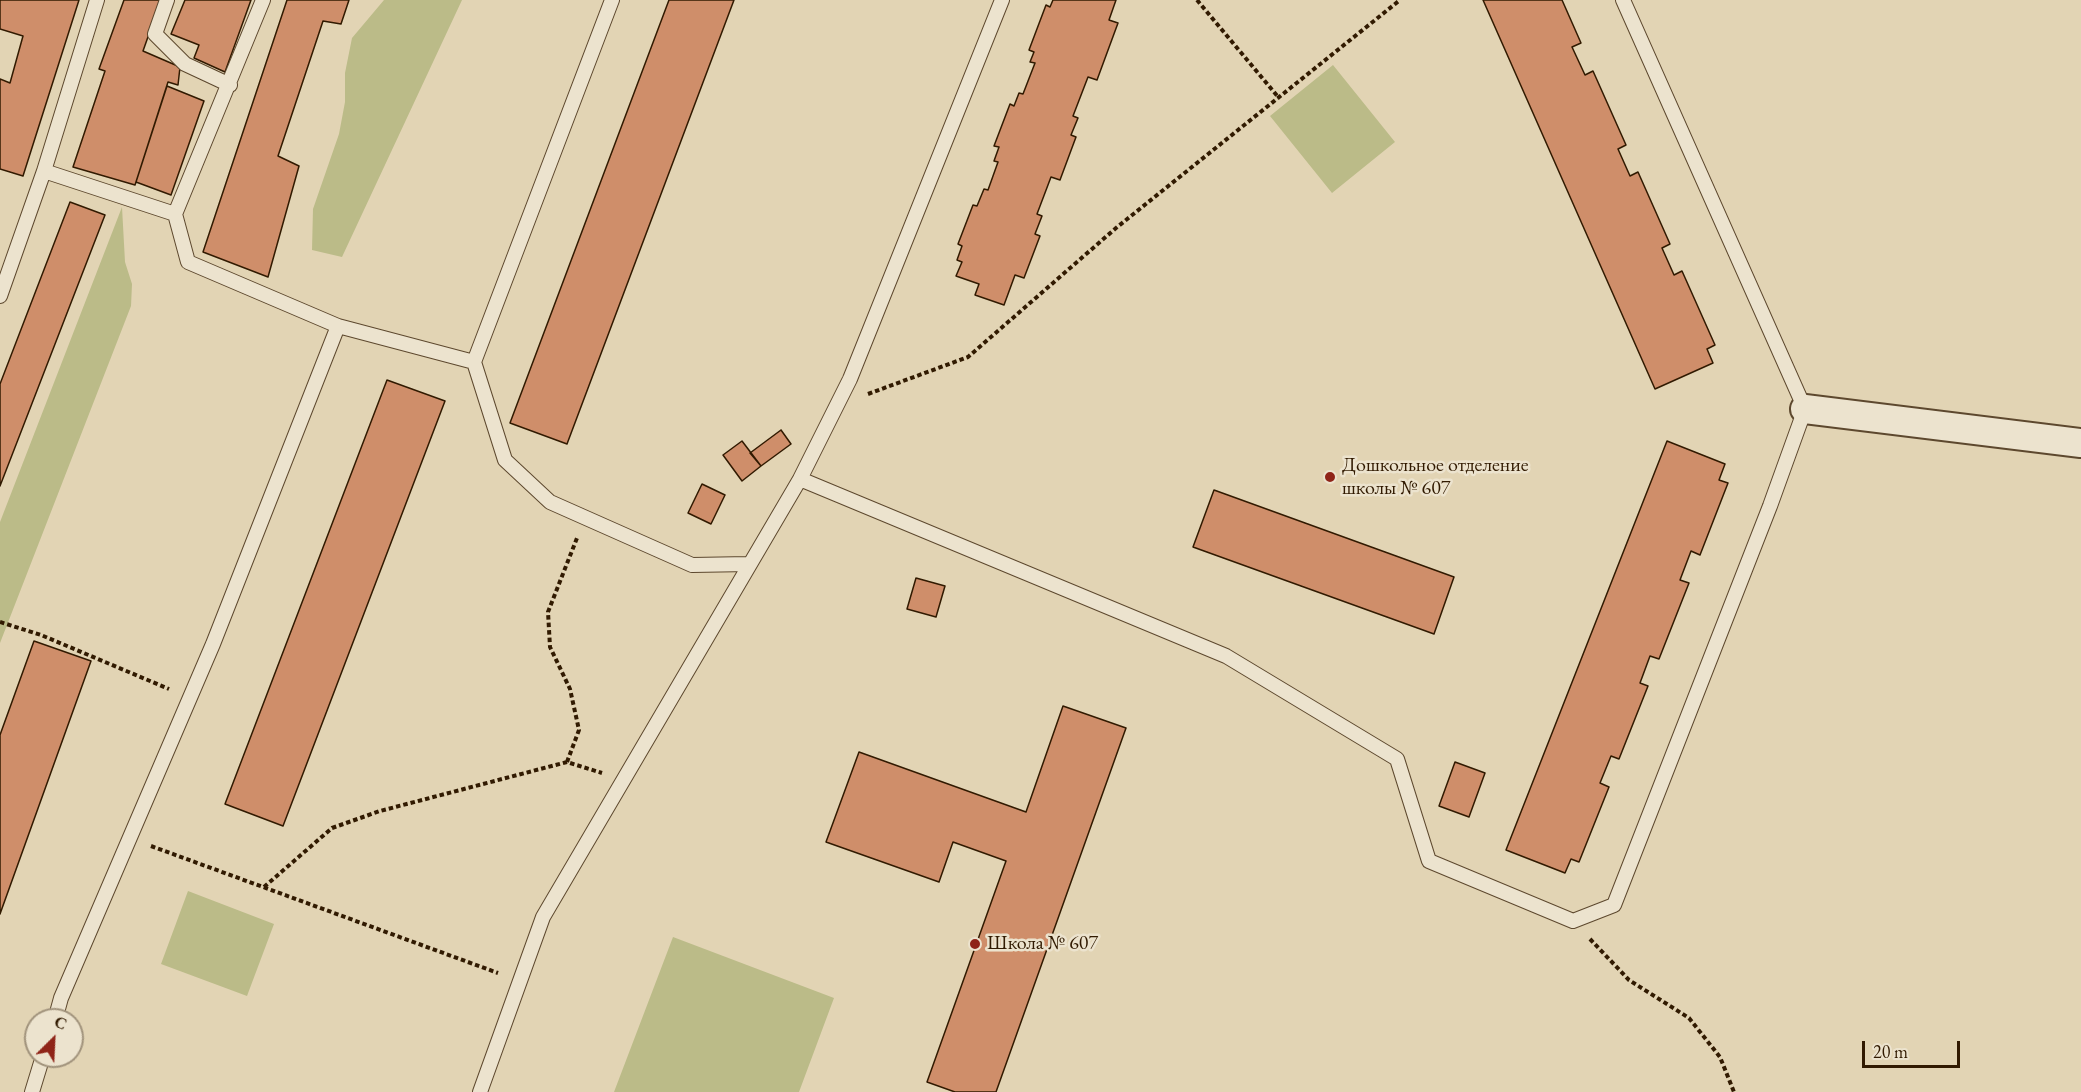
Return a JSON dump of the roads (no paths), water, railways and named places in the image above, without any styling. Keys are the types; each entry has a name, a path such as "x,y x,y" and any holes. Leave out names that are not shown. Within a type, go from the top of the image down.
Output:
{"street":[{"path":"1805,409 2081,443"}],"lane":[{"path":"0,296 44,171 97,0"},
{"path":"168,0 155,34 185,63 230,85"},
{"path":"263,0 230,85 175,214 188,262 338,326 474,362"},
{"path":"612,0 474,362 505,460 549,502 692,565 749,564"},
{"path":"480,1092 543,917 800,479 837,405 1002,0"},
{"path":"800,479 1226,656 1397,759 1430,861 1573,921 1614,906 1770,506 1805,409 1623,0"},
{"path":"44,171 175,214"},
{"path":"59,1008 190,698 338,326"},
{"path":"32,1092 40,1068"}],"place":[{"name":"Дошкольное отделение школы № 607","path":"1330,477"},
{"name":"Школа № 607","path":"975,944"}]}
